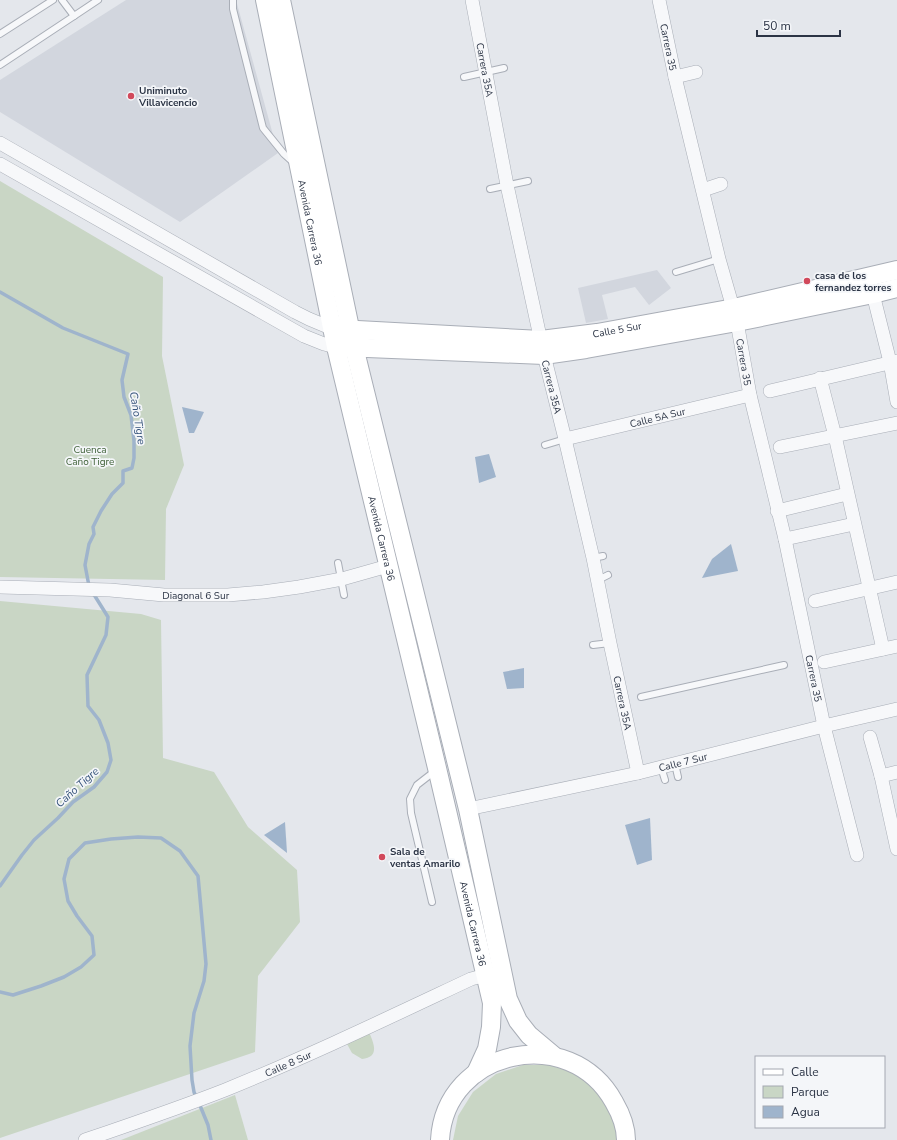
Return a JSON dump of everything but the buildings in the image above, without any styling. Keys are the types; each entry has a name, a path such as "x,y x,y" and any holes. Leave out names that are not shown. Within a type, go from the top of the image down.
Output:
{"main road":[{"name":"Avenida Carrera 36","path":"265,0 336,347 492,1002 491,1027 487,1049 476,1073"},
{"name":"Avenida Carrera 36","path":"281,0 354,347 468,809 508,999 518,1021 529,1035 554,1056"},
{"name":"Calle 5 Sur","path":"735,315 897,270"},
{"name":"Calle 5 Sur","path":"336,347 542,348 597,333 735,315 874,294 897,288"},
{"name":"Calle 5 Sur","path":"332,329 350,329 542,348"},
{"path":"440,1140 443,1121 448,1107 465,1083 476,1073 493,1063 513,1056 533,1054 554,1056 575,1064 594,1076 609,1092 620,1112 626,1134 626,1140"}],"street":[{"name":"Carrera 35A","path":"472,0 542,348 565,440 603,578 610,643 638,772"},
{"name":"Carrera 35","path":"659,0 675,77 719,259 735,315 750,394 785,539 824,726 858,855"},
{"path":"675,77 696,72"},
{"path":"0,143 294,312 332,329"},
{"path":"0,164 304,336 336,347"},
{"path":"703,190 722,184"},
{"path":"874,294 893,361 897,402"},
{"path":"770,391 893,361"},
{"path":"820,378 835,436 883,649"},
{"name":"Calle 5A Sur","path":"565,440 750,394"},
{"path":"780,447 897,423"},
{"path":"778,511 847,494"},
{"path":"785,539 854,524"},
{"name":"Diagonal 6 Sur","path":"0,587 110,590 164,595 228,595 277,590 342,579 388,566"},
{"path":"815,601 897,582"},
{"path":"824,662 897,646"},
{"name":"Calle 7 Sur","path":"468,809 675,764 897,709"},
{"path":"870,737 894,828 897,849"},
{"path":"881,776 897,772"},
{"name":"Calle 8 Sur","path":"85,1140 170,1111 226,1089 311,1053 472,979 486,975"}],"lane":[{"path":"0,34 52,0"},
{"path":"62,0 74,16"},
{"path":"0,65 98,0"},
{"path":"233,0 233,9 263,128 284,154 299,168"},
{"path":"464,77 504,68"},
{"path":"490,189 528,181"},
{"path":"676,272 719,259"},
{"path":"544,445 565,440"},
{"path":"338,562 344,595"},
{"path":"593,645 610,643"},
{"path":"642,697 784,665"},
{"path":"675,764 678,777"},
{"path":"662,767 665,780"},
{"path":"432,902 411,813 410,799 417,785 437,768"}],"shaded area":[{"name":"Uniminuto Villavicencio","path":"126,0 236,0 278,153 180,222 0,112 0,80"},
{"path":"657,270 671,288 649,305 635,287 602,295 608,319 586,323 578,288"}],"green space":[{"name":"Cuenca Caño Tigre","path":"0,181 163,277 162,356 184,465 166,509 165,580 0,577"},
{"path":"0,601 141,614 161,620 163,758 214,772 248,827 297,870 300,922 258,976 255,1052 0,1138"},
{"path":"369,1032 374,1045 373,1053 368,1058 362,1059 352,1053 347,1044"},
{"path":"523,1065 549,1065 574,1073 595,1089 610,1110 618,1135 618,1140 453,1140 458,1116 473,1092 496,1074"},
{"path":"235,1095 248,1140 121,1140"}],"water":[{"path":"182,407 204,412 194,433 189,433"},
{"path":"489,454 496,477 479,483 475,457"},
{"path":"731,544 738,571 702,578 712,559"},
{"path":"524,668 524,688 507,689 503,672"},
{"path":"650,818 652,860 637,865 625,825"},
{"path":"285,822 287,853 264,835"}],"waterway":[{"name":"Caño Tigre","path":"0,292 63,328 128,354 122,380 124,397 131,415 134,458 132,468 123,471 123,483 112,494 93,527 94,534 89,544 85,565 89,586"},
{"name":"Caño Tigre","path":"0,886 34,840 73,802 94,787 107,772 111,760 108,743 99,720 88,706 87,675 106,635 108,617 93,593"},
{"name":"Caño Tigre","path":"0,992 13,995 64,977 81,967 94,955 92,936 68,901 64,879 69,859 85,843 138,837 161,838 180,851 198,876 206,964 204,981 194,1013 190,1046 192,1080 196,1097"},
{"name":"Caño Tigre","path":"199,1103 208,1125 211,1140"}],"place":[{"name":"Uniminuto Villavicencio","path":"131,96"},
{"name":"casa de los fernandez torres","path":"807,281"},
{"name":"Sala de ventas Amarilo","path":"382,857"}]}
